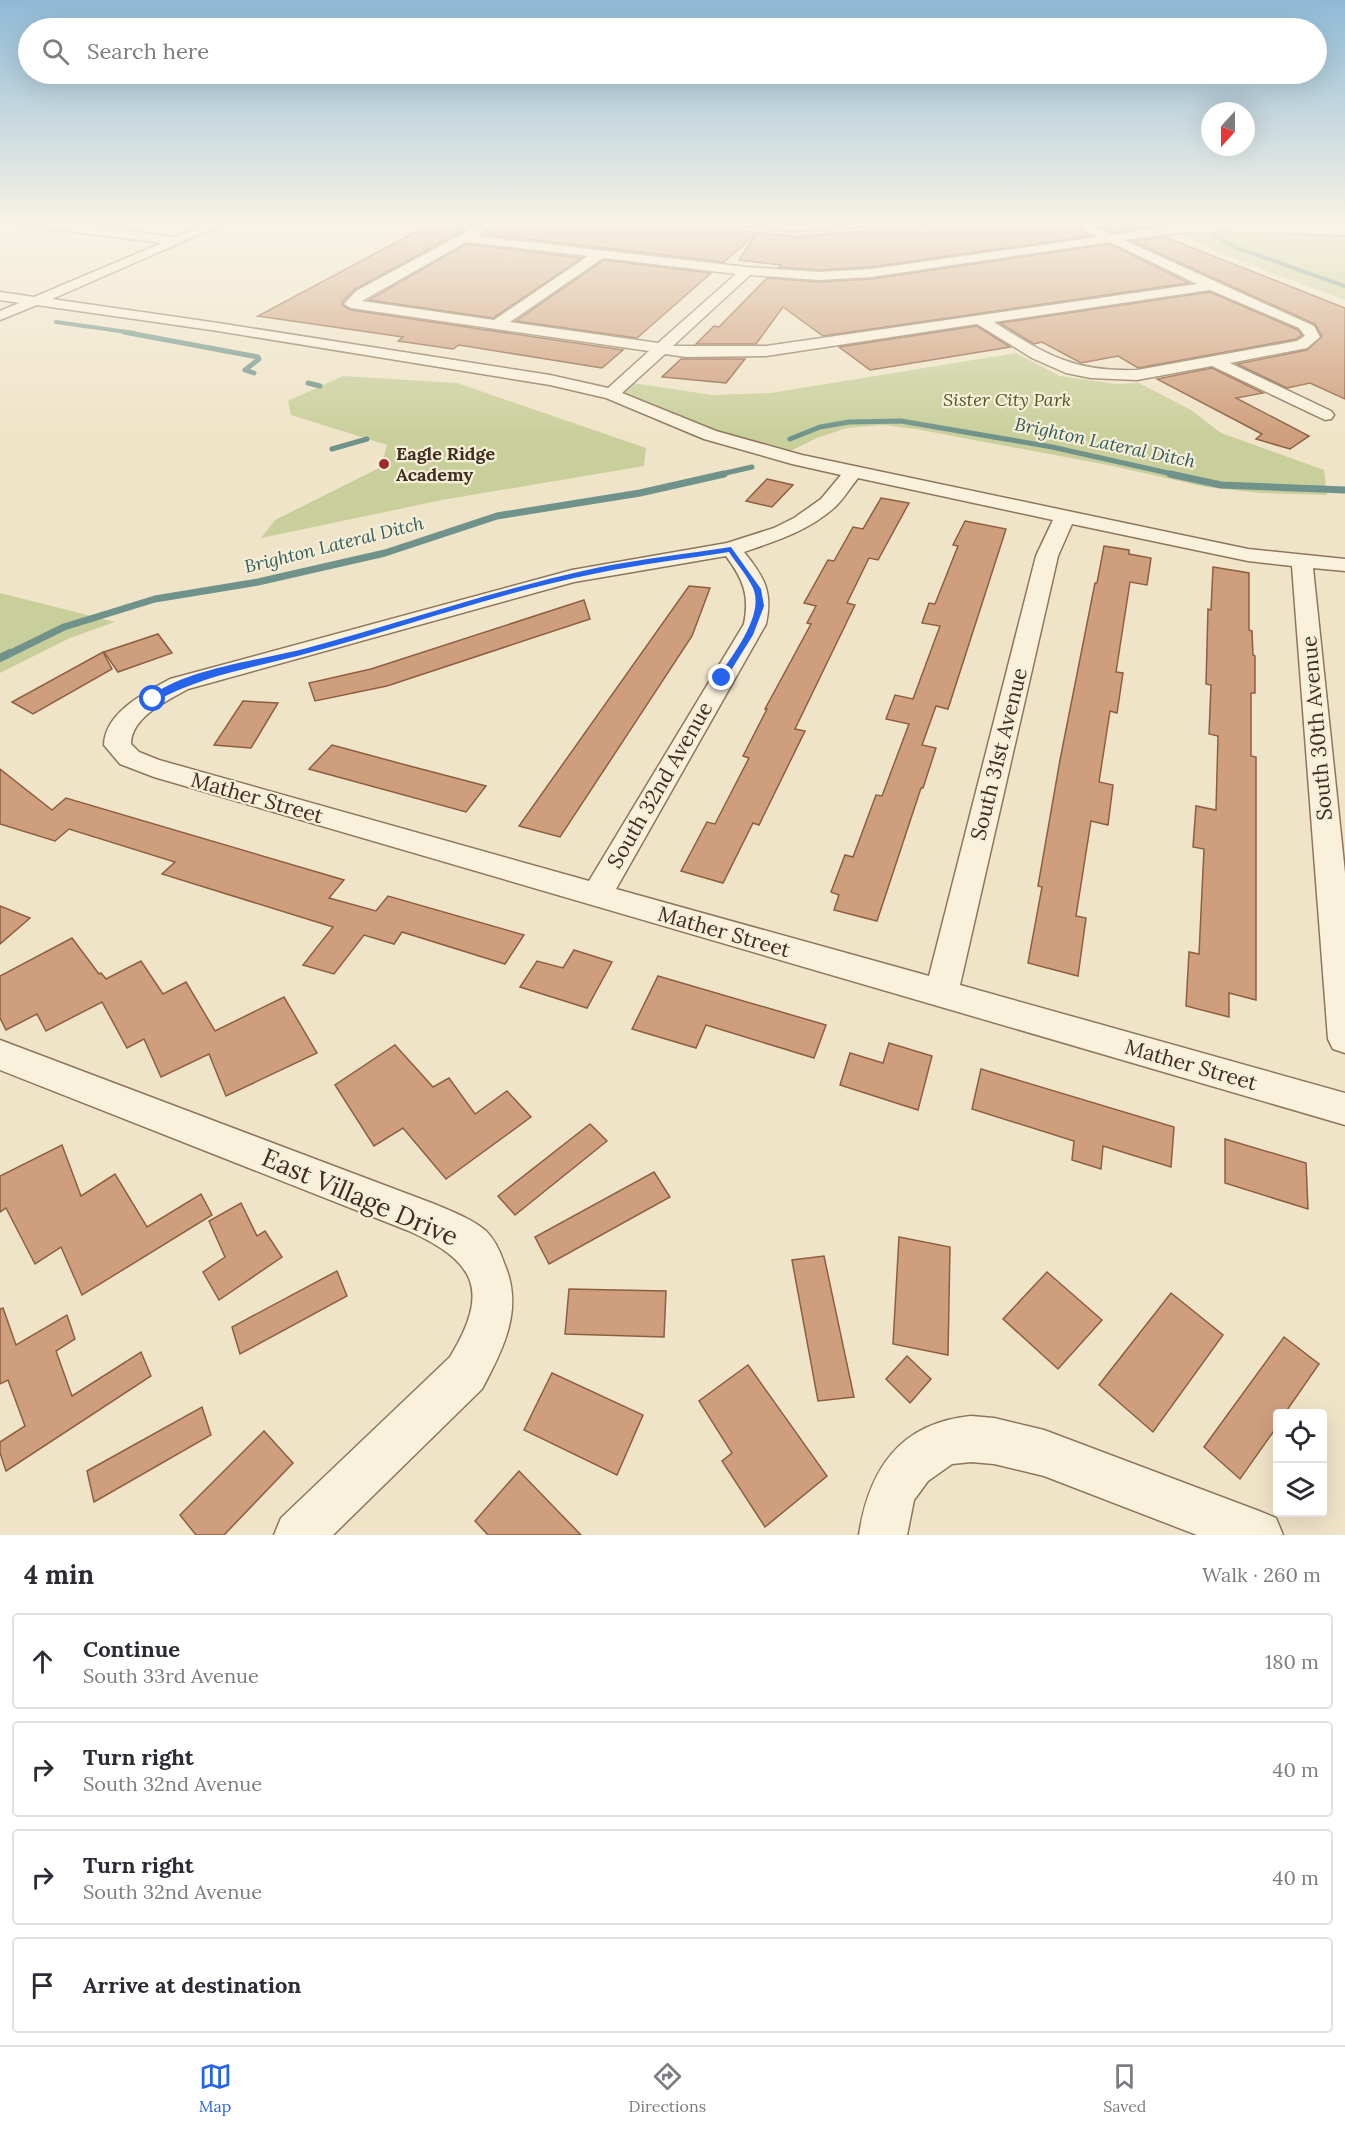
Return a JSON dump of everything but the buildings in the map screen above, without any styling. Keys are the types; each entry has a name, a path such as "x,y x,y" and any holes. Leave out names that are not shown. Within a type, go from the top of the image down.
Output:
{"street":[{"path":"0,316 54,293"},
{"path":"364,293 351,304 662,349 713,353 766,351 1168,293"},
{"path":"496,325 543,293"},
{"path":"611,394 723,293"},
{"path":"982,321 1050,363 1087,374 1137,375 1302,345 1313,337 1310,328 1227,293"},
{"path":"0,296 550,380 611,394 710,435 799,460 1206,547 1345,565"},
{"path":"1214,361 1325,416"},
{"path":"731,549 781,532 809,517 828,503 854,471"},
{"name":"South 31st Avenue","path":"941,994 1047,556 1065,517"},
{"name":"Mather Street","path":"731,549 572,576 179,684 153,699 128,718 117,736 118,747 125,755 164,771 1345,1109"},
{"name":"South 32nd Avenue","path":"596,896 755,624 760,606 757,589 731,549"},
{"name":"South 30th Avenue","path":"1302,561 1345,1039"},
{"name":"East Village Drive","path":"0,1055 423,1218 450,1230 479,1253 486,1266 494,1292 494,1312 481,1347 466,1373 298,1535"},
{"path":"884,1535 885,1515 902,1472 919,1456 949,1441 991,1440 1031,1450 1096,1473 1259,1535"}],"green space":[{"path":"1325,293 1345,293 1345,300"},
{"name":"Sister City Park","path":"1016,353 1060,376 1115,384 1139,383 1191,410 1221,433 1324,470 1327,495 1260,493 1206,487 1108,465 916,429 883,425 847,428 817,438 782,455 611,394 626,382 712,395 771,393"},
{"path":"343,376 457,383 646,448 644,466 442,500 261,538 275,520 381,467 387,445 291,415 288,401"},
{"path":"0,593 115,622 70,638 0,673"}],"waterway":[{"path":"56,322 134,333"},
{"path":"124,332 258,357 259,359 245,370 254,373"},
{"path":"308,383 320,386"},
{"name":"Brighton Lateral Ditch","path":"790,439 820,427 849,422 901,421 1052,447 1177,475"},
{"path":"332,449 367,439"},
{"name":"Brighton Lateral Ditch","path":"717,475 752,467"},
{"name":"Brighton Lateral Ditch","path":"7,655 64,627 155,599 258,582 385,553 497,516 640,493 724,474"},
{"name":"Brighton Lateral Ditch","path":"1170,474 1221,485 1345,490"},
{"name":"Brighton Lateral Ditch","path":"0,658 10,653"}],"place":[{"name":"Eagle Ridge Academy","path":"384,464"}],"route":[{"path":"153,699 179,684 218,672 308,650 507,592 598,570 731,549 749,573 757,589 760,606 755,624 722,678"}]}
